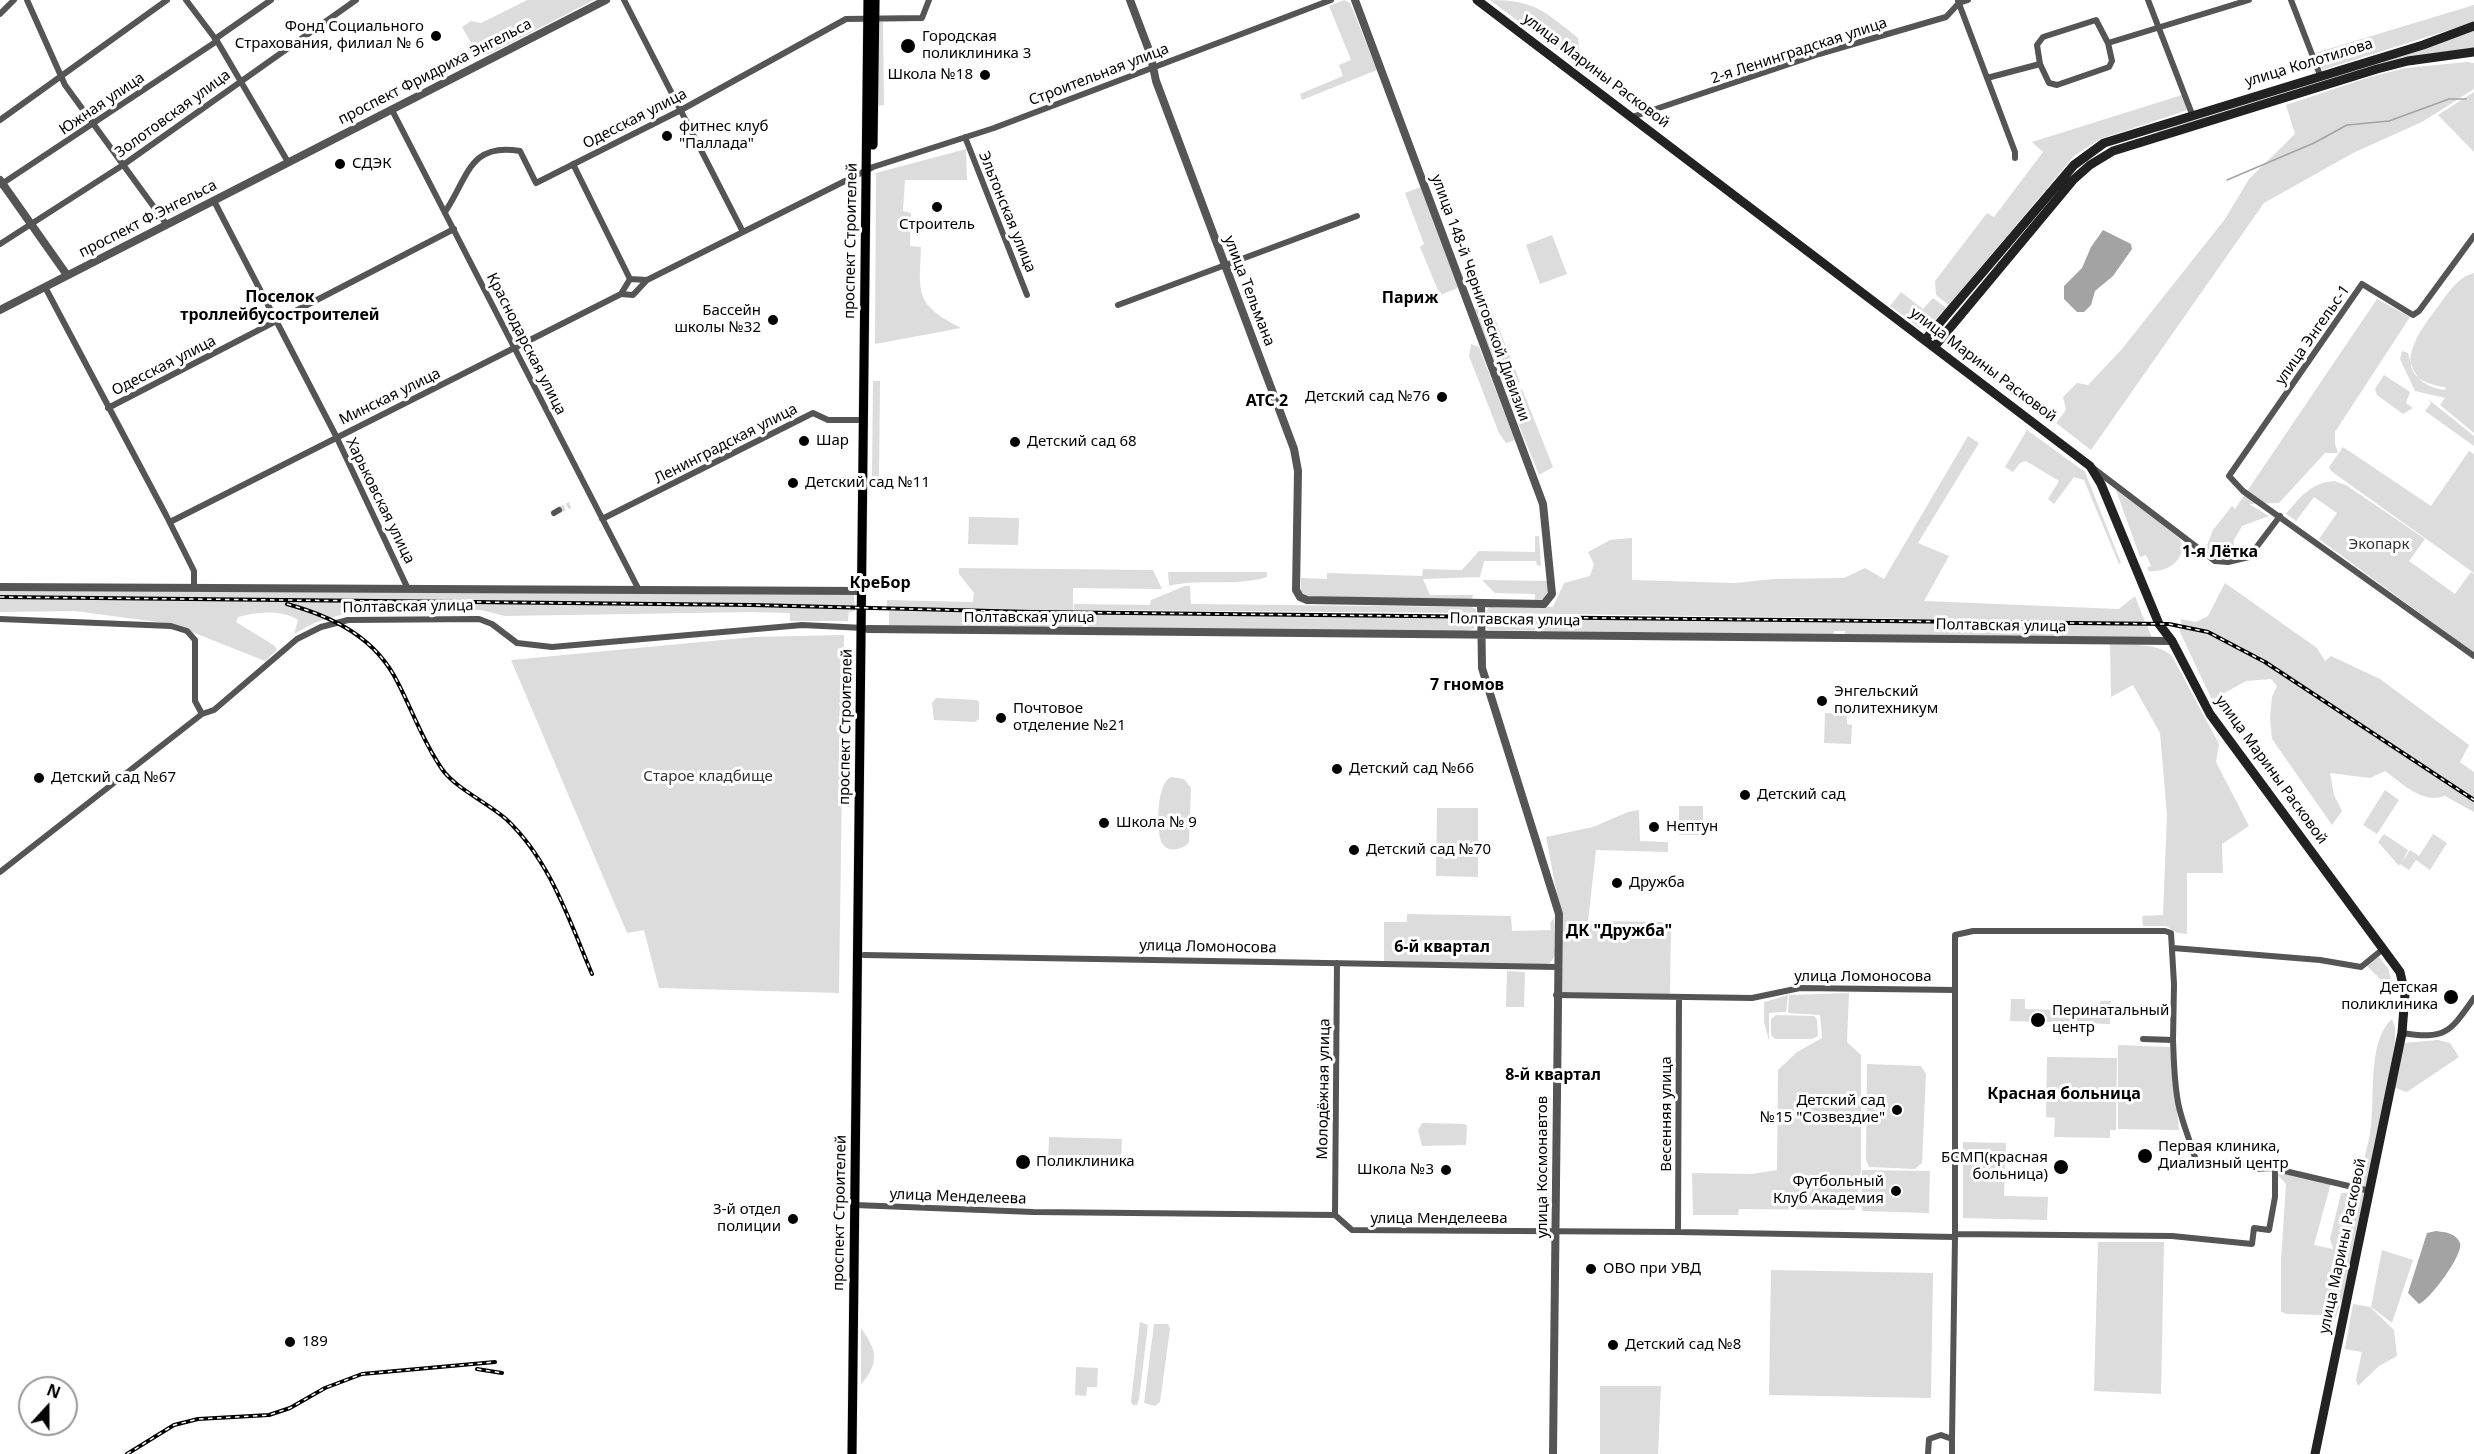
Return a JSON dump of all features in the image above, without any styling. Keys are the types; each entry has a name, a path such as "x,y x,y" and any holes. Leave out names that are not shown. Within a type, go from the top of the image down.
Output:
{"main road":[{"name":"проспект Строителей","path":"865,591 871,18 868,0"},
{"name":"проспект Строителей","path":"871,18 875,0"},
{"name":"улица Марины Расковой","path":"1477,0 2090,466 2101,484 2159,624 2172,642 2210,714 2400,972 2404,985 2402,1033 2315,1454"},
{"name":"улица Колотилова","path":"1934,347 2073,180 2090,165 2113,151 2192,114 2423,45 2474,26"},
{"name":"улица Колотилова","path":"1925,340 2074,165 2104,143 2153,132 2408,61 2474,52"},
{"name":"проспект Строителей","path":"858,1454 858,1205 865,628 864,420 870,168"},
{"name":"проспект Строителей","path":"852,1454 858,1205"}],"street":[{"path":"0,14 14,0"},
{"path":"27,0 65,85 95,123 167,225"},
{"path":"0,120 63,77 89,54 167,0"},
{"path":"186,0 216,40 288,162"},
{"name":"Южная улица","path":"1,183 95,123 271,0"},
{"name":"Золотовская улица","path":"0,244 123,165 356,0"},
{"name":"проспект Фридриха Энгельса","path":"309,152 606,0"},
{"path":"624,0 743,232"},
{"name":"Одесская улица","path":"445,212 476,159 500,147 519,151 536,183 681,110 846,19 922,18 928,0"},
{"name":"улица Тельмана","path":"1130,0 1224,264 1294,449 1298,471 1296,590 1300,597"},
{"name":"Строительная улица","path":"870,168 964,137 1332,0"},
{"name":"улица 148-й Черниговской Дивизии","path":"1354,0 1543,504 1552,594 1547,601 1538,605"},
{"name":"2-я Ленинградская улица","path":"1632,117 1819,54 1946,17 1958,1 1968,0"},
{"path":"2148,0 2192,114"},
{"path":"2108,43 2249,0"},
{"path":"2290,0 2320,75"},
{"path":"1958,1 2015,152 2015,158"},
{"path":"2096,21 2108,43 2112,61 2109,67 2057,85 2049,83 2040,64 2037,45 2043,37 2096,21"},
{"path":"1987,78 2040,64"},
{"name":"Краснодарская улица","path":"392,110 639,590"},
{"name":"Эльтонская улица","path":"964,137 1027,296"},
{"name":"проспект Ф.Энгельса","path":"0,310 309,152"},
{"path":"573,164 630,279 621,294"},
{"name":"Минская улица","path":"170,522 336,436 621,294 633,295 647,280 870,168"},
{"path":"1,183 67,275"},
{"name":"Харьковская улица","path":"213,201 336,436 408,589"},
{"path":"1118,305 1357,216"},
{"name":"Одесская улица","path":"108,408 454,229"},
{"name":"улица Энгельс-1","path":"2474,236 2419,311 2413,315 2362,284 2229,476 2232,482 2474,656"},
{"name":"Минская улица","path":"630,279 647,280"},
{"path":"45,286 170,522 194,571 194,588"},
{"name":"Ленинградская улица","path":"602,519 813,413 828,420 864,420"},
{"path":"2090,466 2215,561 2223,562 2249,557 2280,516"},
{"name":"Полтавская улица","path":"0,587 865,591"},
{"name":"Полтавская улица","path":"1300,597 1307,600 1538,605"},
{"name":"улица Космонавтов","path":"1481,604 1482,668 1559,914 1556,995 1553,1454"},
{"path":"0,619 171,626 187,631 195,640 195,701 202,714"},
{"name":"Полтавская улица","path":"0,872 202,714 214,710 297,639 321,627 348,620 479,619 492,624 517,643 552,647 790,625 865,628 2172,642"},
{"path":"1952,1454 1955,935 1963,932 2165,931 2171,933 2173,1040 2179,1107 2189,1143 2194,1148 2196,1161 2238,1163 2255,1169 2275,1168 2370,1191"},
{"path":"2173,948 2285,957 2361,967 2383,949"},
{"name":"улица Ломоносова","path":"861,955 1557,967"},
{"name":"Молодёжная улица","path":"1335,1215 1337,963"},
{"name":"улица Ломоносова","path":"1556,995 1752,998 1800,988 1955,990"},
{"name":"Весенняя улица","path":"1678,1232 1679,997"},
{"path":"2402,1033 2429,1037 2440,1035 2455,1024 2474,998"},
{"path":"2142,1039 2173,1040"},
{"name":"улица Менделеева","path":"858,1205 1033,1212 1335,1215 1352,1230 2172,1236 2252,1244 2254,1228 2269,1230 2275,1197 2275,1168"},
{"path":"1928,1454 1929,1439 1941,1435 1952,1439"}],"green space":[{"path":"527,0 594,0 489,54 478,55 462,27 471,21 481,23"},
{"path":"1344,0 1350,3 1377,70 1302,100 1300,94 1343,76 1339,65 1351,60 1329,6"},
{"path":"1490,0 1518,2 1547,14 1578,38 1580,55 1588,62 1581,69 1549,44 1552,42 1558,45 1560,40 1547,29 1538,36"},
{"path":"2474,5 2474,21 2471,23 2322,70 2315,53"},
{"path":"876,22 883,22 884,105 876,106"},
{"path":"2474,29 2474,50 2430,54 2158,133 2157,129"},
{"path":"2474,63 2474,89 2422,122 2353,153 2264,203 2091,450 2056,423 2066,410 2063,397 2077,383 2088,385 2122,349 2225,219 2249,179 2295,134 2286,105 2370,77 2406,68"},
{"path":"2474,92 2474,152 2438,115"},
{"path":"2182,95 2188,110 2100,139 2074,156 1949,305 1936,295 1935,281 1987,213 1994,217 2043,152 2032,142"},
{"path":"966,149 967,180 905,180 903,211 911,213 910,246 921,247 920,277 923,296 935,312 961,328 875,344 876,173"},
{"path":"1421,187 1458,288 1440,295 1420,247 1424,244 1405,193"},
{"path":"1552,235 1567,274 1540,284 1526,245"},
{"path":"2474,273 2474,433 2440,405 2445,398 2415,391 2400,359 2402,351 2408,353 2411,364 2415,343 2429,319 2457,282","holes":["2418,376 2427,382 2445,387 2446,390 2431,387"]},
{"path":"1901,292 1923,309 1933,298 1946,308 1934,321 1920,328 1890,306"},
{"path":"2377,299 2410,317 2335,432 2338,453 2325,453 2279,503 2249,504 2269,516 2242,526 2234,540 2232,558 2217,557 2206,548 2213,530 2232,506 2235,509"},
{"path":"1489,303 1520,382 1505,388 1474,309"},
{"path":"1471,344 1479,347 1515,440 1506,443 1499,433 1469,356"},
{"path":"2384,375 2410,392 2406,403 2413,408 2403,414 2377,395 2375,389"},
{"path":"873,381 880,381 879,478 872,478"},
{"path":"1522,389 1553,467 1539,475 1507,395"},
{"path":"2428,399 2474,436 2474,446 2425,411 2431,403"},
{"path":"2027,430 2085,472 2121,563 2119,564 2084,480 2074,477 2054,504 2048,499 2059,481 2026,461 2020,463 2013,472 2005,467"},
{"path":"1968,436 1979,443 1918,543 1949,556 1924,601 2119,609 2135,596 2145,622 1485,613 1490,606 1553,607 1564,583 1590,576 1594,564 1588,552 1610,540 1632,538 1632,580 1735,583 1774,579 1844,578 1865,568 1884,579"},
{"path":"2343,447 2431,506 2469,451 2474,454 2474,573 2331,471 2329,467"},
{"name":"Экопарк","path":"2334,481 2346,485 2425,539 2409,561 2455,594 2471,572 2474,574 2474,653 2319,539 2337,513 2314,497 2296,521 2286,514 2312,488"},
{"path":"2119,489 2180,539 2181,553 2175,563 2163,570 2149,571 2147,568 2151,566 2146,555 2140,557 2116,490"},
{"path":"969,517 1019,518 1018,545 968,544"},
{"path":"1535,536 1539,536 1541,566 1537,565 1536,561 1484,561 1480,577 1423,579 1430,595 1473,595 1472,599 1308,596 1301,592 1301,578 1327,579 1327,573 1422,576 1423,569 1462,570 1479,551 1535,552"},
{"path":"959,568 1153,570 1162,589 1073,588 1073,611 887,607 887,600 973,602 974,593 959,574"},
{"path":"1168,572 1267,572 1267,577 1243,582 1169,586"},
{"path":"1482,580 1548,581 1548,594 1544,599 1535,600 1535,594 1495,593"},
{"path":"2225,583 2317,648 2325,661 2331,656 2380,679 2469,745 2460,762 2474,772 2474,812 2445,796 2437,798 2421,795 2385,771 2370,778 2330,773 2334,795 2342,811 2332,825 2272,739 2270,718 2272,697 2277,686 2271,679 2246,681 2212,700 2179,630 2183,628 2180,619 2196,622 2208,616"},
{"path":"1190,586 1191,604 1471,607 1476,609 1476,613 1074,610 1074,604 1150,605 1151,600"},
{"path":"0,590 854,595 855,611 849,612 848,621 790,621 790,613 752,612 505,616 481,610 347,613 314,623 294,634 298,620 284,614 261,613 238,617 236,622 275,646 277,650 265,661 172,624 75,611 0,612"},
{"path":"889,611 1476,617 1474,629 1463,631 889,628"},
{"path":"1485,618 2147,625 2152,638 1845,635 1845,631 1834,631 1833,635 1490,630 1485,627"},
{"name":"Старое кладбище","path":"844,635 839,993 659,988 644,930 627,933 511,660 754,637"},
{"path":"2110,644 2151,646 2172,656 2219,744 2216,762 2249,826 2222,844 2223,873 2187,873 2187,934 2177,933 2166,926 2143,926 2142,916 2163,915 2167,816 2160,733 2133,685 2111,697"},
{"path":"936,698 977,700 979,719 975,722 934,720 932,703"},
{"path":"1825,713 1847,714 1847,724 1852,725 1851,744 1824,743"},
{"path":"1171,777 1184,779 1191,788 1189,842 1177,849 1168,848 1162,843 1158,823 1163,787"},
{"path":"2385,790 2399,800 2377,834 2363,825"},
{"path":"1679,806 1703,806 1703,835 1679,835"},
{"path":"1437,808 1478,808 1478,877 1436,876"},
{"path":"1639,810 1640,841 1668,842 1668,852 1596,850 1588,921 1671,922 1670,995 1561,993 1562,921 1546,837 1593,827 1628,812"},
{"path":"2384,834 2408,850 2402,862 2410,850 2419,856 2433,834 2447,843 2430,870 2416,860 2409,870 2400,864 2399,866 2378,842"},
{"path":"1407,914 1511,916 1512,931 1551,930 1550,923 1554,918 1555,956 1550,963 1540,965 1384,963 1384,922 1407,922"},
{"path":"2378,956 2388,968 2395,994 2366,965"},
{"path":"1507,971 1525,972 1524,1007 1506,1007"},
{"path":"1849,993 1847,1042 1861,1055 1861,1170 1855,1210 1739,1209 1738,1215 1693,1215 1692,1173 1752,1174 1777,1170 1778,1070 1797,1052 1822,1038 1820,1015 1788,1013 1789,995"},
{"path":"1788,995 1786,1012 1769,1013 1769,1041 1764,1022 1764,1002"},
{"path":"2011,999 2025,999 2025,1009 2099,1011 2100,1001 2111,1001 2110,1024 2010,1021"},
{"path":"1776,1015 1814,1016 1817,1019 1818,1036 1812,1039 1775,1039 1771,1035 1771,1019"},
{"path":"2392,1019 2395,1027 2395,1042 2361,1228 2342,1300 2329,1335 2320,1334 2323,1315 2286,1314 2281,1311 2281,1261 2286,1184 2277,1174 2278,1171 2331,1183 2314,1245 2333,1249 2330,1239 2341,1193 2355,1192 2366,1152 2371,1125 2373,1076 2378,1043"},
{"path":"2438,1040 2450,1043 2459,1057 2407,1092 2395,1088 2404,1043"},
{"path":"2118,1045 2170,1047 2179,1130 2118,1129"},
{"path":"2047,1057 2117,1058 2116,1130 2110,1130 2110,1138 2054,1137 2055,1118 2046,1117"},
{"path":"1867,1064 1921,1066 1926,1074 1922,1163 1915,1169 1869,1167 1866,1160"},
{"path":"1422,1123 1465,1124 1467,1126 1466,1145 1422,1146 1418,1130"},
{"path":"1049,1137 1122,1139 1121,1164 1048,1162"},
{"path":"1963,1142 2006,1143 2004,1196 2048,1197 2047,1220 1963,1218"},
{"name":"Футбольный Клуб Академия","path":"1862,1170 1930,1171 1929,1213 1862,1211"},
{"path":"2098,1242 2164,1242 2161,1394 2094,1391"},
{"path":"2382,1250 2413,1260 2392,1323 2371,1307"},
{"path":"1771,1270 1933,1273 1931,1398 1769,1395"},
{"path":"2353,1304 2370,1307 2394,1330 2397,1356 2379,1366 2358,1386 2356,1380 2362,1352 2345,1349"},
{"path":"1140,1322 1148,1325 1139,1399 1137,1405 1133,1405 1131,1402"},
{"path":"1154,1324 1168,1324 1170,1329 1160,1402 1155,1406 1144,1403"},
{"path":"861,1328 871,1344 874,1357 871,1370 861,1385"},
{"path":"1076,1367 1098,1368 1097,1387 1087,1387 1086,1396 1075,1395"},
{"path":"1600,1386 1661,1386 1658,1454 1600,1454"}],"shaded area":[{"path":"2103,230 2131,244 2132,249 2113,276 2095,291 2091,305 2084,312 2077,312 2064,299 2064,286 2082,268 2091,247"},
{"path":"2436,1231 2456,1237 2460,1243 2460,1249 2445,1276 2431,1294 2419,1304 2408,1293 2427,1233"}],"waterway":[{"path":"2227,180 2314,143 2347,125 2389,121 2449,99 2466,99"}],"tunnel":[{"path":"559,510 570,505"}],"railway":[{"path":"0,597 752,605 1032,612 2169,624 2208,632 2265,662 2474,800"},
{"path":"287,604 321,616 352,632 366,642 389,667 442,769 455,783 506,819 535,853 557,892 592,974"},
{"path":"127,1454 174,1425 198,1419 269,1415 290,1408 325,1388 362,1374 495,1362"},
{"path":"477,1369 502,1373"}],"place":[{"name":"Фонд Социального Страхования, филиал № 6","path":"436,36"},
{"name":"Городская поликлиника 3","path":"908,46"},
{"name":"Школа №18","path":"985,75"},
{"name":"фитнес клуб \"Паллада\"","path":"667,136"},
{"name":"СДЭК","path":"340,164"},
{"name":"Строитель","path":"937,207"},
{"name":"Бассейн школы №32","path":"773,320"},
{"name":"Детский сад №76","path":"1442,397"},
{"name":"Шар","path":"804,441"},
{"name":"Детский сад 68","path":"1015,442"},
{"name":"Детский сад №11","path":"793,483"},
{"name":"Энгельский политехникум","path":"1822,701"},
{"name":"Почтовое отделение №21","path":"1001,718"},
{"name":"Детский сад №66","path":"1337,769"},
{"name":"Детский сад №67","path":"39,778"},
{"name":"Детский сад","path":"1745,795"},
{"name":"Школа № 9","path":"1104,823"},
{"name":"Нептун","path":"1654,827"},
{"name":"Детский сад №70","path":"1354,850"},
{"name":"Дружба","path":"1617,883"},
{"name":"Детская поликлиника","path":"2451,997"},
{"name":"Перинатальный центр","path":"2038,1020"},
{"name":"Детский сад №15 \"Созвездие\"","path":"1897,1110"},
{"name":"Первая клиника, Диализный центр","path":"2145,1156"},
{"name":"Поликлиника","path":"1023,1162"},
{"name":"БСМП(красная больница)","path":"2061,1167"},
{"name":"Школа №3","path":"1446,1170"},
{"name":"Футбольный Клуб Академия","path":"1896,1191"},
{"name":"3-й отдел полиции","path":"793,1219"},
{"name":"ОВО при УВД","path":"1591,1269"},
{"name":"189","path":"290,1342"},
{"name":"Детский сад №8","path":"1613,1345"}],"district":[{"name":"Париж","path":"1410,298"},
{"name":"Поселок троллейбусостроителей","path":"280,306"},
{"name":"АТС 2","path":"1267,401"},
{"name":"1-я Лётка","path":"2220,552"},
{"name":"КреБор","path":"880,583"},
{"name":"7 гномов","path":"1467,685"},
{"name":"ДК \"Дружба\"","path":"1619,931"},
{"name":"6-й квартал","path":"1442,947"},
{"name":"8-й квартал","path":"1553,1075"},
{"name":"Красная больница","path":"2064,1094"}]}
